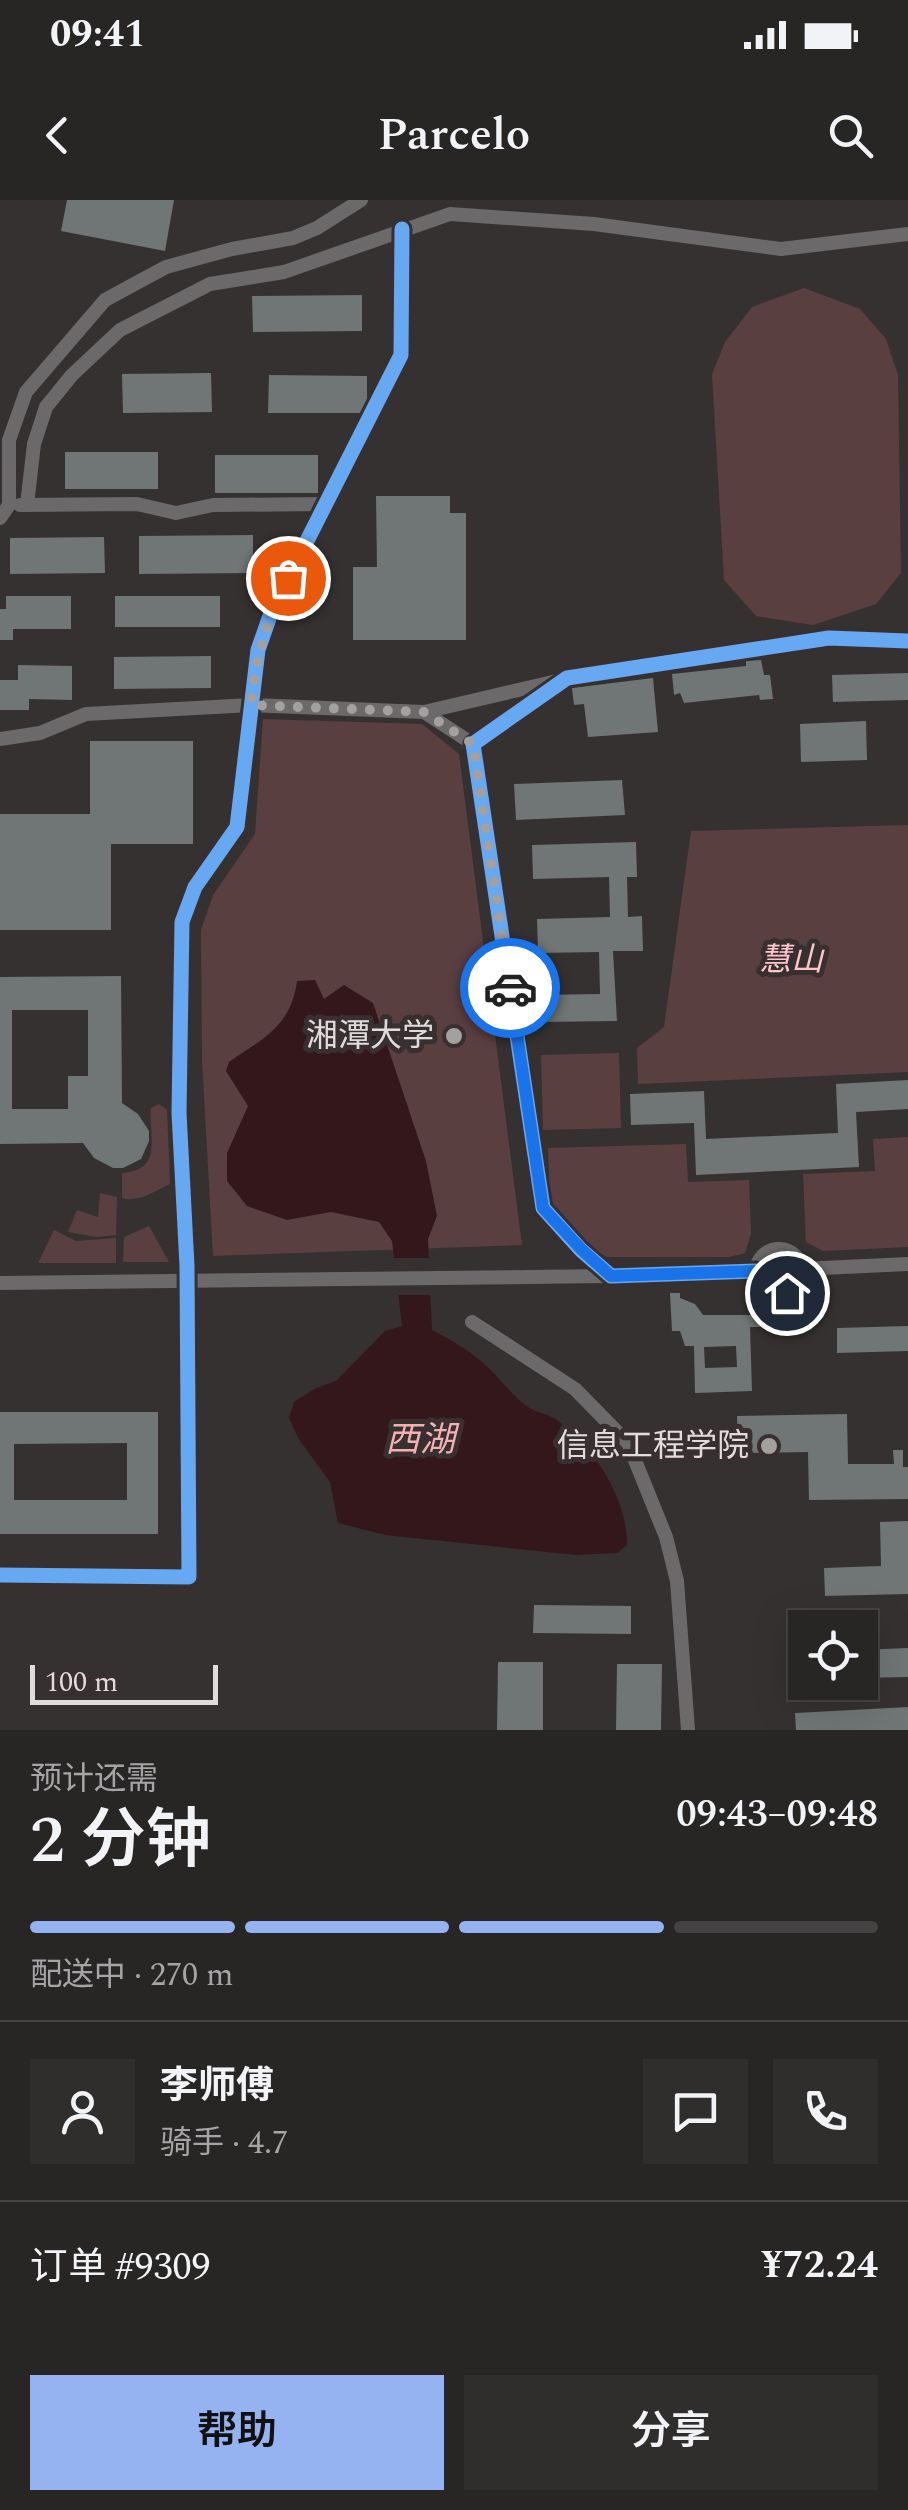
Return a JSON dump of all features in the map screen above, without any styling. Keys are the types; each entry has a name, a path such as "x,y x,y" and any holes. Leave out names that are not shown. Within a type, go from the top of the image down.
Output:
{"street":[{"path":"327,504 214,506 176,513 138,504 27,505 4,512 9,440 26,392 104,300 166,267 293,238 361,200"},
{"path":"27,505 34,444 46,407 120,330 210,284 284,272 450,214 611,226 781,249 908,234"},
{"path":"0,1575 189,1577 187,1279 179,1114 182,922 196,887 237,827 258,650 272,610 401,355 402,230"},
{"path":"0,739 40,732 86,714 251,705 424,712 568,678 829,638 908,641"},
{"path":"473,744 568,678"},
{"path":"424,712 473,744 543,1208 611,1276"},
{"path":"778,1249 795,1256 801,1269 798,1284 779,1294 765,1290 756,1271 764,1254 778,1249"},
{"path":"801,1269 908,1264"},
{"path":"1,1283 756,1271"},
{"path":"472,1322 574,1388 628,1443 666,1537 677,1581 688,1730"}],"green space":[{"path":"804,288 860,309 886,339 898,375 901,573 876,604 813,625 756,616 724,580 712,374 725,342 752,307"},
{"path":"263,719 422,724 459,754 522,1245 213,1256 202,1060 201,930 213,895 255,834"},
{"name":"慧山","path":"908,825 908,1072 638,1084 637,1048 664,1027 691,831"},
{"path":"619,1053 621,1128 543,1130 541,1055"},
{"path":"159,1104 167,1110 170,1184 140,1198 122,1198 122,1173 144,1165 149,1158 151,1108"},
{"path":"908,1137 908,1247 823,1251 806,1242 803,1174 875,1171 873,1139"},
{"path":"686,1144 688,1182 749,1180 751,1234 745,1253 729,1257 607,1257 586,1246 550,1204 548,1148"},
{"path":"100,1193 117,1197 116,1235 96,1237 68,1232 77,1210 98,1217"},
{"path":"149,1226 169,1262 123,1262 124,1237"},
{"path":"54,1230 76,1241 116,1238 116,1263 38,1263"}],"water":[{"name":"西湖","path":"315,980 324,999 344,985 373,1003 426,1161 437,1216 428,1239 432,1330 476,1357 523,1403 557,1420 584,1445 606,1475 621,1509 627,1545 617,1553 576,1555 385,1535 338,1523 330,1482 298,1438 289,1418 294,1402 336,1381 385,1331 402,1326 392,1241 379,1222 331,1212 287,1220 247,1206 227,1181 227,1153 248,1106 226,1071 229,1062 282,1020 297,981"}],"pier":[{"path":"389,1258 433,1258 435,1295 394,1295"}],"building":[{"path":"67,200 174,200 165,251 61,231"},
{"path":"362,295 362,331 253,332 252,296"},
{"path":"211,373 212,412 123,413 122,374"},
{"path":"269,375 367,376 367,399 360,413 268,413"},
{"path":"65,452 158,452 158,489 65,489"},
{"path":"215,455 318,455 318,493 215,493"},
{"path":"376,496 450,496 450,513 466,513 466,640 353,640 353,567 377,567"},
{"path":"253,535 253,573 139,574 139,536"},
{"path":"104,537 105,573 10,574 10,538"},
{"path":"6,596 71,596 71,629 13,629 13,640 0,640 0,609 6,609"},
{"path":"115,596 220,596 220,627 115,627"},
{"path":"211,656 211,688 114,689 114,657"},
{"path":"761,660 764,675 770,675 773,699 760,700 759,695 684,703 680,693 674,695 672,674 746,666 746,661"},
{"path":"18,665 72,666 72,700 29,699 29,710 0,710 0,680 18,680"},
{"path":"908,673 908,700 833,702 832,675"},
{"path":"653,678 658,732 588,737 584,704 574,705 572,688"},
{"path":"866,721 867,760 801,762 800,724"},
{"path":"90,741 193,741 193,844 111,844 111,930 0,930 0,814 90,814"},
{"path":"622,780 625,815 516,820 514,784"},
{"path":"636,842 637,877 627,877 628,917 642,916 643,951 613,951 617,1021 538,1022 538,995 600,994 599,952 538,953 537,919 610,917 609,877 533,879 532,845"},
{"path":"121,976 122,1103 138,1114 149,1131 141,1159 123,1168 113,1168 94,1158 83,1143 0,1144 0,977","holes":["12,1010 88,1010 88,1076 68,1076 68,1109 12,1109"]},
{"path":"908,1080 908,1109 856,1112 859,1167 696,1175 694,1123 631,1125 630,1094 704,1091 706,1139 838,1133 836,1084"},
{"path":"670,1293 680,1293 680,1298 695,1304 703,1315 759,1315 760,1327 750,1327 752,1391 695,1393 694,1346 685,1346 680,1331 672,1331","holes":["736,1346 737,1367 705,1368 704,1347"]},
{"path":"908,1326 908,1351 837,1353 837,1328"},
{"path":"0,1412 158,1412 158,1534 0,1534","holes":["127,1443 127,1500 14,1500 14,1444"]},
{"path":"847,1414 848,1464 894,1464 893,1450 903,1450 903,1467 908,1467 908,1499 809,1500 808,1452 738,1453 737,1416"},
{"path":"908,1521 908,1594 825,1596 824,1568 881,1566 880,1522"},
{"path":"534,1605 631,1606 631,1634 533,1633"},
{"path":"908,1648 908,1677 878,1678 878,1649"},
{"path":"498,1662 543,1662 543,1730 497,1730"},
{"path":"617,1664 662,1664 661,1730 616,1730"},
{"path":"908,1707 908,1730 796,1730 795,1713"}],"cycle path":[{"path":"0,1575 189,1577 187,1266 179,1113 182,922 195,887 237,827 258,650 272,610 401,355 402,229"},
{"path":"756,1271 611,1276 543,1208 473,744 567,678 829,638 908,641"}],"way so far":[{"path":"288,578 258,650 251,705 424,712 473,744 510,988"}],"place":[{"name":"湘潭大学","path":"454,1036"},
{"name":"信息工程学院","path":"769,1446"}],"route":[{"path":"510,988 543,1208 562,1229 611,1276 756,1271 765,1290 772,1294 787,1293"}]}
